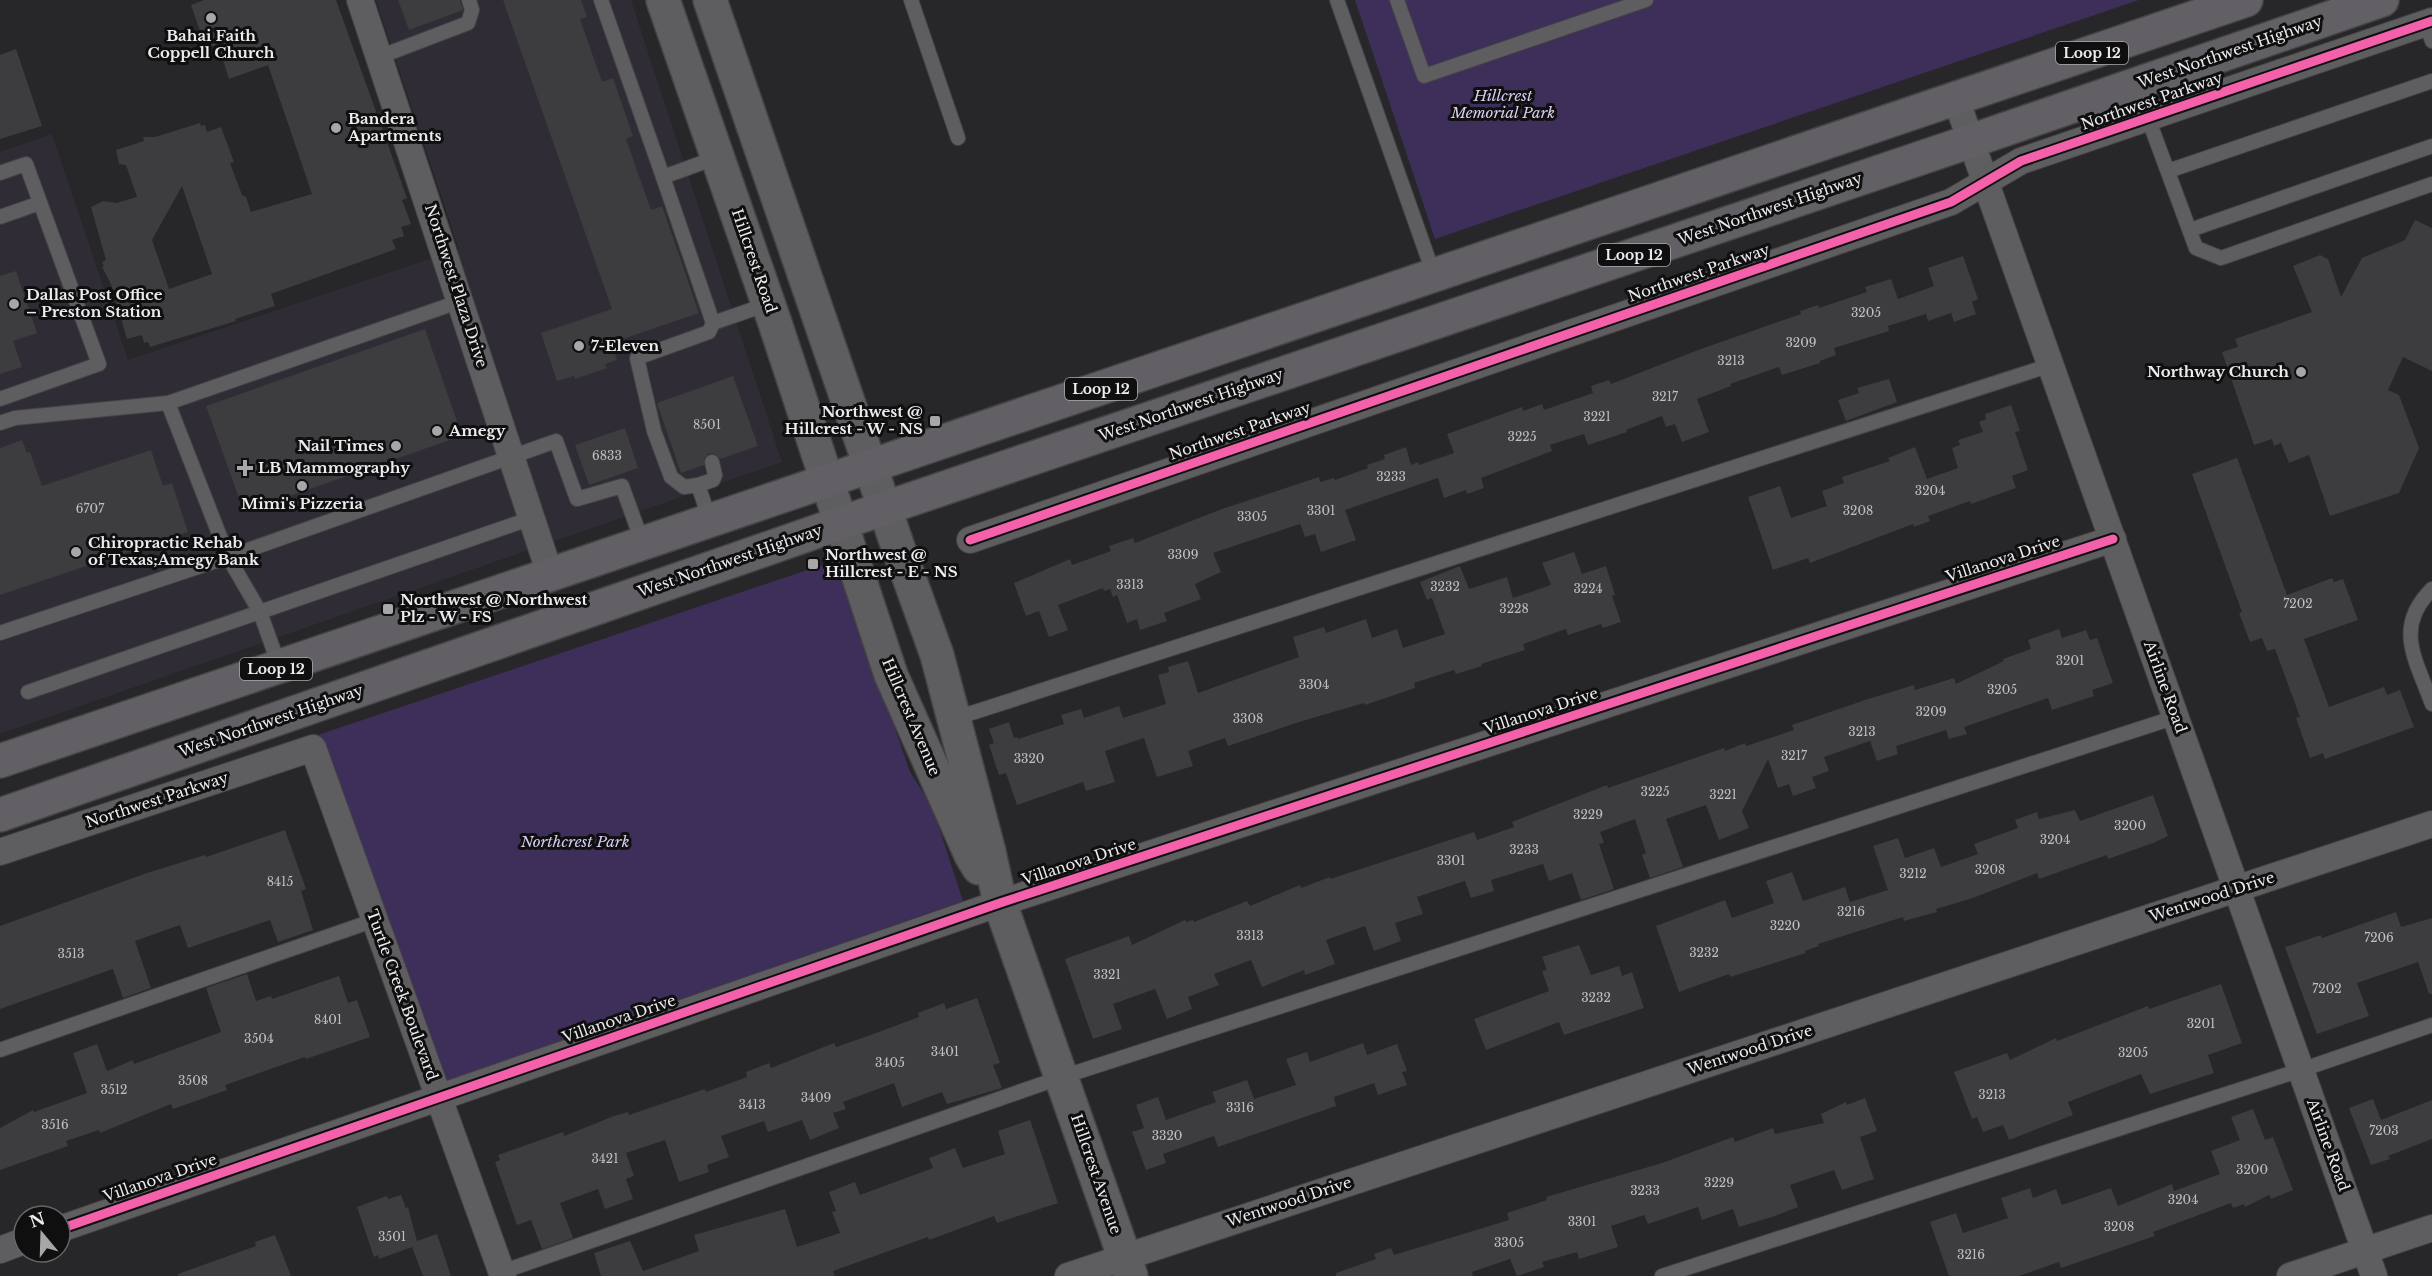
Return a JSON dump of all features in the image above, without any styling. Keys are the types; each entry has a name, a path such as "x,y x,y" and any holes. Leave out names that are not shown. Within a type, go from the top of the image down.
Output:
{"main road":[{"name":"Loop 12","path":"0,761 2246,0"},
{"name":"West Northwest Highway","path":"0,814 841,523 2382,0"}],"street":[{"name":"Northwest Plaza Drive","path":"360,0 462,301 550,574"},
{"name":"Hillcrest Road","path":"663,0 769,304 841,523"},
{"path":"710,0 885,509"},
{"name":"Northwest Parkway","path":"970,540 1951,202 2021,161 2148,118 2430,29"},
{"name":"Airline Road","path":"1956,99 2374,1276"},
{"path":"719,161 760,150"},
{"name":"Hillcrest Avenue","path":"885,509 937,655 989,852 1000,903 1128,1266"},
{"name":"Hillcrest Avenue","path":"841,523 891,675 971,855 1000,903"},
{"name":"Villanova Drive","path":"72,1225 1000,903 2113,539"},
{"name":"Northwest Parkway","path":"0,852 313,748"},
{"name":"Turtle Creek Boulevard","path":"313,748 439,1097 499,1275"},
{"name":"Wentwood Drive","path":"1068,1276 1128,1266 2432,824"},
{"path":"2290,1276 2432,1228"}],"lane":[{"path":"379,57 468,22 472,10 469,0"},
{"path":"601,0 713,323 709,332 637,358 654,431 671,477 684,486 698,485 713,480 715,475 712,462"},
{"path":"911,0 958,138"},
{"path":"1337,0 1434,276"},
{"path":"1397,0 1424,76 1646,0"},
{"path":"2168,171 2432,81"},
{"path":"2148,118 2196,248 2221,258 2432,184"},
{"path":"2190,230 2432,146"},
{"path":"663,177 719,161"},
{"path":"0,173 26,164 99,364 0,399"},
{"path":"0,217 40,203"},
{"path":"0,423 15,418 168,404 462,301"},
{"path":"713,323 769,304"},
{"path":"953,719 2051,365"},
{"path":"168,404 228,557 260,612 279,668"},
{"path":"0,633 228,557 556,441 577,499 622,486 643,544"},
{"path":"698,485 710,521"},
{"path":"28,692 532,518"},
{"path":"2432,589 2419,602 2410,622 2411,647 2432,704"},
{"path":"499,1275 1062,1077 2176,717"},
{"path":"0,1050 375,920"},
{"path":"1662,1276 2301,1070 2432,1025"}],"shaded area":[{"path":"376,0 631,0 782,462 0,734 0,152 52,134 128,360 459,249"}],"green space":[{"name":"Hillcrest Memorial Park","path":"1355,0 2139,0 1435,239"},
{"name":"Northcrest Park","path":"837,560 910,772 932,806 963,901 441,1083 318,735"}],"building":[{"path":"204,0 336,0 407,198 402,200 411,224 401,227 404,236 392,240 396,249 271,294 275,306 235,319 236,321 150,347 148,342 144,343 142,335 127,339 111,284 102,267 104,266 102,262 106,260 91,207 103,201 116,203 137,197 126,165 119,164 116,150 144,141 143,137 155,137 200,123 201,126 205,125 207,132 221,127 234,162 230,163 251,212 312,194 268,65 229,79 218,44 206,49 191,5","holes":["182,186 212,274 169,289 152,240"]},
{"path":"398,0 460,0 463,10 409,30"},
{"path":"503,0 581,0 587,17 580,19 602,82 613,78 633,136 626,139 651,210 662,206 699,313 611,343 617,360 605,364 607,368 575,379 574,376 557,381 541,333 612,309"},
{"path":"16,49 42,126 0,139 0,55"},
{"name":"Northway Church","path":"2415,220 2432,228 2432,371 2403,357 2388,390 2399,395 2419,448 2399,493 2330,516 2309,455 2289,463 2281,443 2274,446 2272,439 2254,445 2222,352 2238,347 2235,339 2312,312 2293,266 2320,255 2328,259 2341,297 2362,258 2405,240"},
{"path":"1963,256 1978,299 1972,302 1976,314 1954,322 1951,313 1928,321 1926,314 1888,326 1889,331 1834,348 1836,355 1820,363 1782,375 1779,367 1730,384 1731,386 1697,399 1709,432 1682,442 1675,424 1666,427 1662,416 1626,430 1627,432 1588,445 1584,434 1550,445 1552,451 1481,478 1484,488 1467,494 1466,490 1444,498 1438,478 1345,510 1356,540 1321,552 1315,534 1305,537 1300,524 1213,553 1221,572 1195,584 1201,599 1164,613 1167,621 1140,630 1137,619 1127,623 1117,595 1113,597 1110,589 1104,591 1103,588 1058,605 1068,630 1049,637 1039,611 1026,616 1014,583 1070,559 1072,565 1111,551 1109,546 1133,538 1135,543 1222,509 1319,477 1320,482 1334,478 1335,480 1368,468 1367,465 1385,459 1384,455 1406,447 1411,465 1418,462 1419,465 1454,453 1447,434 1522,407 1523,411 1542,404 1544,410 1593,393 1591,386 1609,380 1611,384 1698,350 1801,314 1800,311 1818,305 1819,308 1867,292 1865,287 1891,279 1898,299 1934,286 1928,268"},
{"name":"Dallas Post Office – Preston Station","path":"16,271 37,333 13,341 22,367 0,374 0,276"},
{"path":"425,329 459,427 450,430 453,439 244,512 206,406"},
{"path":"733,376 758,446 720,459 715,454 709,453 704,459 704,465 681,473 657,403"},
{"path":"1889,379 1897,402 1846,421 1838,400 1859,393 1857,388"},
{"path":"2011,405 2020,431 2015,432 2028,470 2012,476 2016,488 1928,516 1930,521 1914,527 1913,524 1810,563 1808,558 1773,570 1748,497 1780,486 1791,518 1827,506 1822,491 1844,483 1842,477 1890,461 1888,458 1915,447 1927,479 1958,468 1952,448 1960,445 1958,440 1983,432 1979,422 1986,419 1985,414"},
{"path":"625,428 638,468 589,485 575,445"},
{"path":"22,440 27,453 30,452 42,486 151,450 163,486 172,483 188,532 0,595 0,448"},
{"path":"2237,458 2287,595 2332,578 2334,582 2343,579 2358,620 2304,639 2329,707 2384,687 2387,695 2400,690 2414,727 2325,759 2323,753 2310,758 2296,718 2300,717 2275,649 2267,651 2262,638 2250,642 2239,613 2242,612 2192,474"},
{"path":"1574,552 1582,574 1606,566 1615,595 1612,596 1621,622 1603,628 1601,624 1568,635 1566,629 1523,644 1525,650 1456,674 1454,670 1414,683 1415,688 1365,705 1364,703 1299,722 1228,746 1225,738 1188,751 1193,766 1157,777 1144,738 1105,751 1115,782 1086,791 1083,782 1017,805 1006,773 999,775 989,745 994,743 989,729 1009,722 1014,738 1018,739 1064,724 1061,715 1081,709 1084,718 1119,706 1123,718 1166,704 1158,675 1169,672 1168,667 1188,661 1198,693 1299,657 1293,637 1324,627 1326,633 1366,619 1372,638 1397,629 1403,648 1445,634 1432,598 1427,600 1420,582 1460,566 1469,589 1507,577 1513,598 1551,585 1542,563"},
{"path":"2059,629 2062,638 2086,630 2090,640 2097,638 2113,683 2092,690 2094,696 2052,710 2048,698 1964,727 1967,734 1949,739 1946,730 1896,746 1898,754 1877,761 1870,741 1824,757 1829,771 1812,777 1816,788 1793,796 1789,784 1778,788 1768,759 1742,811 1749,828 1719,840 1706,805 1666,819 1683,867 1650,878 1642,855 1646,853 1635,819 1600,832 1604,843 1599,844 1614,889 1581,900 1572,873 1549,881 1543,864 1491,880 1494,891 1471,898 1465,881 1417,897 1423,914 1395,923 1401,941 1374,951 1365,926 1326,940 1335,964 1305,975 1304,970 1262,987 1251,960 1214,974 1219,985 1188,997 1192,1009 1167,1019 1155,989 1113,1004 1122,1029 1093,1039 1065,959 1129,936 1132,945 1185,920 1194,922 1247,901 1250,906 1300,885 1301,888 1474,832 1477,840 1514,827 1512,822 1607,785 1608,788 1724,748 1725,751 1745,743 1746,746 1794,730 1792,725 1865,700 1914,685 1915,690 1954,678 1956,684 2004,661 2003,659 2031,649 2028,640"},
{"path":"2153,795 2168,836 2153,843 2108,859 2107,855 2039,879 2037,873 1973,898 1936,909 1937,912 1904,921 1903,917 1818,944 1819,946 1805,951 1806,953 1730,977 1729,974 1679,992 1656,926 1725,900 1732,918 1774,903 1766,881 1792,872 1803,901 1845,887 1850,902 1888,890 1873,846 1898,838 1905,858 1934,848 1941,867 1978,854 1974,844 2018,828 2015,820 2037,812 2039,819 2075,810 2080,821"},
{"path":"285,830 306,889 301,891 313,930 278,942 270,920 188,948 180,925 135,941 151,988 123,998 113,969 0,1009 0,926 147,873 205,855 206,857"},
{"path":"2396,912 2401,927 2432,918 2432,994 2429,994 2418,962 2357,983 2369,1016 2317,1034 2285,947 2321,935 2322,938"},
{"path":"1579,945 1591,975 1619,966 1622,976 1632,972 1644,1008 1564,1035 1559,1022 1486,1050 1474,1019 1549,991 1542,971 1547,970 1542,957"},
{"path":"247,974 256,1001 271,996 272,999 339,976 348,1003 357,1000 370,1037 225,1085 227,1090 173,1109 171,1104 100,1133 99,1130 66,1141 68,1146 0,1170 0,1128 33,1110 34,1112 87,1093 73,1053 97,1044 107,1071 133,1060 134,1064 221,1032 206,988"},
{"path":"2221,984 2242,1043 2208,1055 2214,1073 2150,1094 2141,1074 2068,1102 2073,1115 2009,1140 2003,1125 1983,1132 1977,1117 1972,1119 1954,1072 2007,1053 2010,1060 2056,1038 2057,1041 2148,1006 2149,1009"},
{"path":"977,998 1000,1063 993,1065 1002,1088 947,1104 942,1092 902,1107 894,1083 843,1102 846,1109 833,1113 839,1128 810,1140 802,1120 768,1132 764,1121 721,1136 729,1157 707,1165 709,1172 679,1182 665,1140 626,1153 634,1176 626,1179 633,1199 605,1209 598,1189 560,1203 573,1238 542,1249 531,1220 517,1225 495,1162 500,1160 498,1155 563,1132 564,1136 614,1116 628,1112 629,1115 705,1089 706,1092 747,1077 746,1072 769,1063 771,1068 834,1043 836,1047 919,1017 918,1013 944,1003 946,1009"},
{"path":"1363,1043 1367,1055 1397,1044 1407,1071 1402,1072 1407,1085 1378,1095 1374,1083 1334,1097 1336,1106 1218,1147 1214,1136 1163,1154 1166,1163 1146,1170 1132,1132 1144,1128 1136,1105 1158,1097 1166,1120 1216,1102 1212,1092 1247,1080 1254,1099 1296,1085 1286,1059 1307,1052 1310,1062"},
{"path":"1865,1098 1877,1131 1860,1137 1874,1179 1842,1190 1834,1170 1790,1185 1798,1207 1775,1216 1739,1227 1733,1209 1702,1220 1698,1207 1648,1224 1644,1215 1611,1226 1618,1247 1579,1259 1577,1252 1542,1262 1544,1267 1517,1276 1510,1259 1472,1272 1473,1276 1336,1276 1336,1273 1376,1259 1374,1254 1391,1248 1394,1255 1509,1220 1507,1213 1547,1200 1546,1197 1662,1163 1733,1137 1735,1142 1773,1128 1775,1134 1824,1123 1821,1114 1846,1102 1847,1105"},
{"path":"2373,1099 2381,1120 2432,1100 2432,1139 2388,1156 2390,1159 2371,1165 2349,1108"},
{"path":"2253,1109 2265,1140 2273,1137 2293,1190 2271,1199 2269,1195 2245,1207 2244,1204 2233,1208 2231,1203 2153,1232 2155,1236 2061,1268 2059,1262 2019,1276 1949,1276 1930,1222 1956,1213 1963,1233 2008,1218 2001,1198 2030,1188 2033,1198 2056,1189 2062,1205 2111,1188 2118,1206 2172,1184 2174,1191 2220,1174 2211,1151 2240,1140 2231,1117"},
{"path":"1030,1120 1058,1203 997,1223 994,1216 929,1240 928,1237 833,1271 835,1276 601,1276 594,1253 630,1241 643,1271 699,1251 694,1235 785,1209 797,1247 840,1233 832,1212 836,1211 829,1192 855,1182 860,1195 933,1168 929,1158 955,1148 963,1168 1005,1154 998,1131"},
{"path":"401,1195 406,1208 408,1207 417,1241 437,1234 451,1276 423,1276 412,1247 379,1259 378,1255 374,1257 357,1207 387,1196 388,1199"},
{"path":"275,1235 291,1276 178,1276 178,1274 256,1246 255,1242"}],"cycle path":[{"path":"970,540 1951,202 2021,161 2432,21"},
{"path":"72,1225 1000,903 2113,539"}],"place":[{"name":"Bahai Faith Coppell Church","path":"211,18"},
{"name":"Bandera Apartments","path":"336,128"},
{"name":"Dallas Post Office – Preston Station","path":"14,304"},
{"name":"7-Eleven","path":"579,346"},
{"name":"Northway Church","path":"2301,372"},
{"name":"Northwest @ Hillcrest - W - NS","path":"935,421"},
{"name":"Amegy","path":"437,431"},
{"name":"Nail Times","path":"396,446"},
{"name":"LB Mammography","path":"245,468"},
{"name":"Mimi's Pizzeria","path":"302,486"},
{"name":"Chiropractic Rehab of Texas;Amegy Bank","path":"76,552"},
{"name":"Northwest @ Hillcrest - E - NS","path":"813,564"},
{"name":"Northwest @ Northwest Plz - W - FS","path":"388,609"}]}
